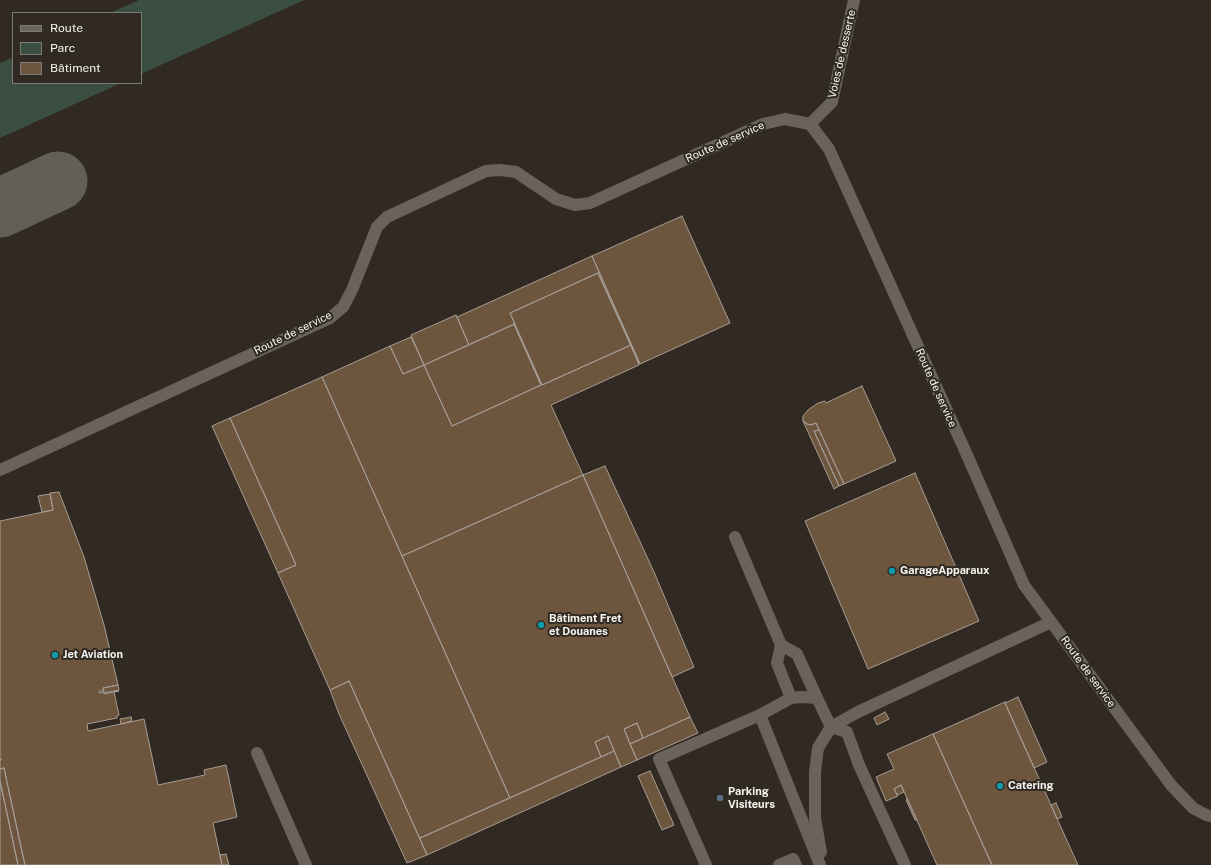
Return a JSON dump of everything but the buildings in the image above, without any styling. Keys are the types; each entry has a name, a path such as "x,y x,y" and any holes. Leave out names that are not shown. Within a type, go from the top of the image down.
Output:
{"street":[{"name":"Voies de desserte","path":"810,124 832,102 854,0"},
{"name":"Route de service","path":"0,470 330,318 343,307 352,290 377,228 387,217 486,172 500,170 516,172 556,199 575,205 590,203 763,124 786,119 810,124 829,149 1024,585 1171,785 1193,808 1208,815"},
{"path":"735,538 781,645 777,663 791,698"},
{"path":"824,865 815,818 815,772 818,748 831,727 858,712 1051,622"},
{"path":"781,645 797,654 831,727"},
{"path":"706,865 659,759 760,714 791,698 817,698"},
{"path":"760,714 820,865"},
{"path":"831,727 847,732 859,765 905,865"},
{"path":"257,753 306,865"},
{"path":"1208,815 1211,827"},
{"path":"779,865 793,859 796,865"}],"green space":[{"path":"139,0 304,0 142,74 142,12 112,12"},
{"path":"12,57 12,84 119,84 0,138 0,63"}],"taxiway":[{"path":"0,208 58,181"}],"place":[{"name":"GarageApparaux","path":"892,571"},
{"name":"Bâtiment Fret et Douanes","path":"541,625"},
{"name":"Jet Aviation","path":"55,655"},
{"name":"Catering","path":"1000,786"},
{"name":"Parking Visiteurs","path":"720,798"}]}
